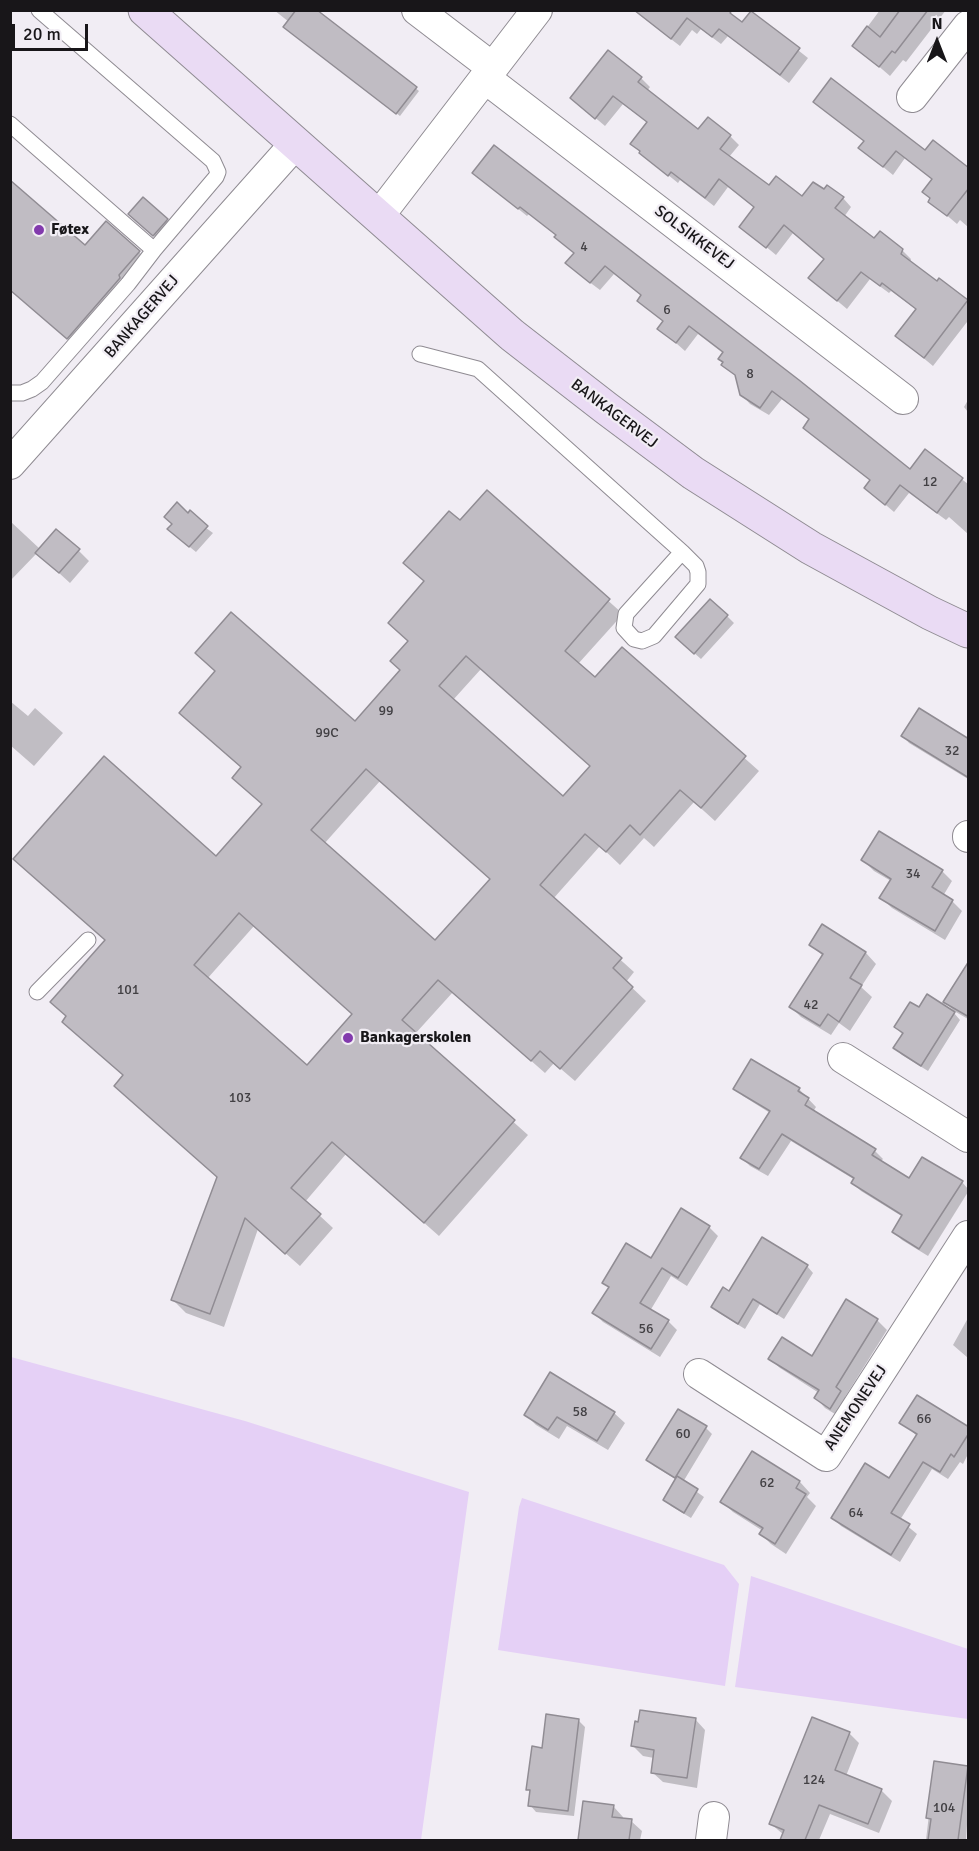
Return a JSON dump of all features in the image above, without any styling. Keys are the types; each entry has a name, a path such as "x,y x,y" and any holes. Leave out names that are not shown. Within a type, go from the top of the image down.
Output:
{"street":[{"name":"BANKAGERVEJ","path":"146,10 512,335 693,473 811,548 930,613 969,631"},
{"name":"SOLSIKKEVEJ","path":"417,10 489,73 903,399"},
{"path":"378,217 537,10"},
{"path":"912,97 969,26"},
{"name":"BANKAGERVEJ","path":"10,464 296,143"},
{"path":"843,1058 969,1137"},
{"name":"ANEMONEVEJ","path":"699,1374 826,1456 969,1236"}],"lane":[{"path":"10,393 22,393 42,382 128,284 216,177 216,167 213,161 39,10"},
{"path":"10,124 154,250"},
{"path":"420,354 478,369 682,552 696,567 698,584 654,636 642,641 634,639 624,628 626,614 682,552"},
{"path":"37,992 88,940"}],"shaded area":[{"path":"11,1357 245,1421 469,1492 421,1840 11,1840"},
{"path":"522,1498 724,1565 739,1584 725,1686 498,1650"},
{"path":"751,1576 968,1649 968,1719 735,1687"}],"building":[{"path":"296,10 317,10 417,87 396,114 283,27"},
{"path":"634,10 732,10 730,13 742,22 751,11 800,48 780,75 719,29 712,37 687,18 671,39"},
{"path":"900,10 928,10 895,53 892,51 879,67 852,46 867,26 880,37"},
{"path":"608,50 642,77 638,82 698,129 708,117 731,135 720,149 769,185 776,176 802,196 813,182 824,189 827,185 844,197 835,208 874,238 880,231 903,249 901,254 937,281 939,278 968,300 924,358 895,336 916,309 882,283 880,286 861,272 837,301 808,278 824,259 784,225 766,248 739,227 754,207 719,179 705,198 671,172 668,176 630,144 647,122 613,96 595,119 570,98"},
{"path":"831,78 925,150 933,140 969,168 969,188 947,216 928,202 930,198 922,192 932,179 896,151 883,167 858,148 864,141 813,102"},
{"path":"494,145 799,380 910,469 925,449 963,478 937,513 900,485 885,505 864,488 870,480 803,428 809,419 772,391 760,408 740,395 735,375 721,365 723,362 718,359 723,352 689,326 676,343 657,329 663,321 637,301 641,295 605,266 590,283 565,263 574,253 554,237 556,235 472,173"},
{"name":"Føtex","path":"10,180 85,245 106,221 140,251 119,275 120,278 67,339 10,290"},
{"path":"143,197 168,219 153,236 128,214"},
{"path":"487,490 610,599 565,651 595,677 622,647 746,756 701,808 680,790 640,835 630,825 606,852 585,834 540,885 622,958 613,968 633,987 560,1069 540,1051 531,1061 438,980 402,1020 515,1120 424,1223 332,1142 291,1188 321,1214 285,1254 245,1218 210,1314 171,1300 217,1177 114,1086 123,1075 62,1022 66,1016 50,1002 105,940 13,859 104,756 216,856 262,804 232,778 241,767 179,713 215,671 195,653 231,612 355,721 400,670 390,661 408,641 388,623 424,581 403,563 449,511 460,520","holes":["466,656 590,766 563,796 439,686","366,769 490,879 435,940 311,830","239,913 352,1014 307,1065 194,965"]},
{"path":"177,502 188,513 190,510 208,526 189,547 167,529 172,524 164,517"},
{"path":"56,529 80,549 59,573 35,553"},
{"path":"710,599 728,615 694,654 675,637"},
{"path":"919,708 969,739 969,778 901,736"},
{"path":"879,831 943,870 932,887 953,900 935,931 879,898 891,879 861,860"},
{"path":"822,924 866,952 850,978 862,985 839,1022 828,1014 820,1026 789,1007 823,954 809,945"},
{"path":"969,961 969,1017 943,1002"},
{"path":"927,994 955,1012 921,1066 893,1048 903,1033 894,1027 910,1002 919,1007"},
{"path":"751,1059 800,1088 798,1091 809,1098 805,1105 876,1149 872,1155 909,1178 922,1157 963,1181 919,1249 892,1232 902,1215 851,1183 854,1178 782,1134 759,1169 740,1158 770,1111 733,1089"},
{"path":"681,1208 710,1226 678,1278 662,1268 640,1303 669,1320 651,1349 592,1313 609,1287 602,1283 626,1243 651,1258"},
{"path":"762,1237 808,1265 777,1314 753,1299 738,1324 711,1307 723,1287 729,1291"},
{"path":"846,1299 878,1319 836,1387 841,1391 830,1409 814,1398 819,1390 768,1359 782,1337 812,1356"},
{"path":"550,1372 615,1412 597,1441 557,1417 548,1430 524,1415"},
{"path":"917,1395 969,1427 969,1433 954,1457 951,1454 940,1472 923,1462 891,1513 910,1524 891,1555 831,1518 865,1463 889,1478 917,1434 899,1423"},
{"path":"678,1409 707,1426 675,1478 646,1460"},
{"path":"752,1451 800,1481 796,1488 806,1494 775,1544 759,1534 763,1528 720,1502"},
{"path":"677,1476 698,1489 684,1513 663,1500"},
{"path":"640,1710 696,1718 687,1778 651,1773 654,1750 631,1746 635,1721 638,1722"},
{"path":"546,1714 579,1719 568,1811 528,1806 530,1790 526,1790 532,1746 542,1748"},
{"path":"812,1717 850,1732 835,1770 882,1789 868,1824 819,1805 805,1840 780,1840 784,1830 769,1824"},
{"path":"934,1761 968,1766 958,1840 928,1840 931,1819 926,1818"},
{"path":"583,1801 614,1805 612,1817 632,1819 629,1840 578,1840"}],"place":[{"name":"Føtex","path":"39,230"},
{"name":"Bankagerskolen","path":"348,1038"}]}
